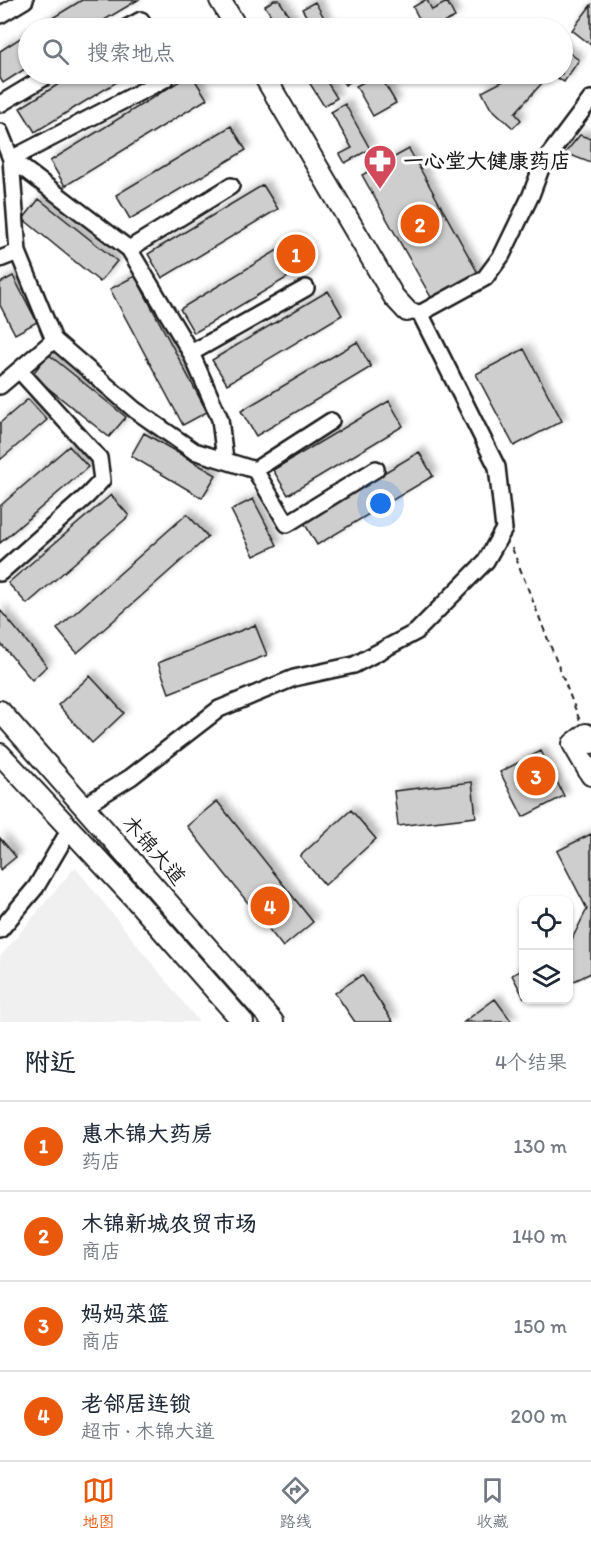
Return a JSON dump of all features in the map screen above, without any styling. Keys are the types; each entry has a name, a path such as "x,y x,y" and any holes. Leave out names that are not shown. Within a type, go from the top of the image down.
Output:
{"street":[{"path":"0,15 25,0"},
{"path":"220,0 231,18"},
{"path":"0,104 33,84"},
{"path":"5,161 155,84"},
{"path":"84,806 131,777 219,709 294,678 354,665 416,632 486,561 504,529 497,467 413,312 394,297 269,84"},
{"path":"413,312 485,278 502,255 531,195 543,163 591,99"},
{"path":"0,132 18,252 54,340 135,410 194,451 255,470 287,524 376,469"},
{"path":"5,161 129,249 191,353 219,419 225,460"},
{"path":"129,249 231,186"},
{"path":"0,259 18,252"},
{"path":"191,353 306,288"},
{"path":"0,386 54,340"},
{"path":"0,573 102,480 99,458 19,370"},
{"path":"255,470 331,421"},
{"name":"木锦大道","path":"0,711 273,1022"},
{"path":"589,739 573,744 591,775"},
{"path":"0,754 134,898 243,1022"},
{"path":"0,930 36,887 70,829"}],"path":[{"path":"504,529 589,739"}],"shaded area":[{"path":"75,867 199,1022 0,1022 0,957"}],"building":[{"path":"82,0 138,0 108,18 52,18"},
{"path":"274,0 279,0 291,18 273,18 265,6"},
{"path":"427,0 432,10 447,2 455,17 419,18 413,7"},
{"path":"315,2 324,18 307,18 302,9"},
{"path":"591,5 591,45 573,29"},
{"path":"18,39 18,73 3,83 0,78 0,51"},
{"path":"573,56 579,60 573,69"},
{"path":"59,84 114,84 35,132 20,108"},
{"path":"175,84 197,84 207,99 65,186 50,161"},
{"path":"310,84 328,84 337,98 324,106"},
{"path":"385,84 396,103 373,116 356,86"},
{"path":"498,84 541,84 515,113 521,120 513,128 490,107 482,92"},
{"path":"345,104 370,149 345,163 340,154 352,148 331,112"},
{"path":"231,126 246,150 130,219 116,195"},
{"path":"580,135 591,139 591,163 565,153"},
{"path":"409,149 478,273 432,299 362,175"},
{"path":"263,185 278,209 162,278 148,254"},
{"path":"39,199 117,261 100,282 23,219"},
{"path":"296,239 310,264 194,333 180,309"},
{"path":"13,276 37,322 15,334 0,305 0,283"},
{"path":"135,276 207,412 183,425 110,289"},
{"path":"328,291 342,315 227,384 212,360"},
{"path":"357,342 371,367 256,436 241,411"},
{"path":"524,349 562,421 514,446 476,374"},
{"path":"48,354 126,417 109,437 32,375"},
{"path":"28,399 47,420 0,460 0,423"},
{"path":"389,401 403,426 288,495 273,470"},
{"path":"144,433 216,475 202,498 131,456"},
{"path":"69,446 88,467 0,543 0,506"},
{"path":"419,452 433,476 317,545 303,521"},
{"path":"111,495 129,516 27,604 8,583"},
{"path":"253,499 277,545 254,556 231,510"},
{"path":"187,514 208,537 77,653 57,629"},
{"path":"0,610 47,666 32,680 0,643"},
{"path":"255,625 267,655 169,693 158,663"},
{"path":"90,676 124,713 92,743 58,705"},
{"path":"541,751 564,796 523,817 500,772"},
{"path":"472,782 476,817 398,826 394,791"},
{"path":"217,801 313,922 283,947 187,826"},
{"path":"351,810 376,839 325,885 300,856"},
{"path":"591,834 591,973 573,982 573,937 587,909 557,851"},
{"path":"0,838 16,857 0,870"},
{"path":"519,972 519,988 512,975"},
{"path":"362,975 393,1022 355,1022 335,993"},
{"path":"495,999 512,1022 464,1022"}],"place":[{"name":"一心堂大健康药店","path":"380,190"},
{"name":"木锦新城农贸市场","path":"420,224"},
{"name":"惠木锦大药房","path":"296,254"},
{"name":"妈妈菜篮","path":"536,776"},
{"name":"老邻居连锁","path":"270,906"}]}
